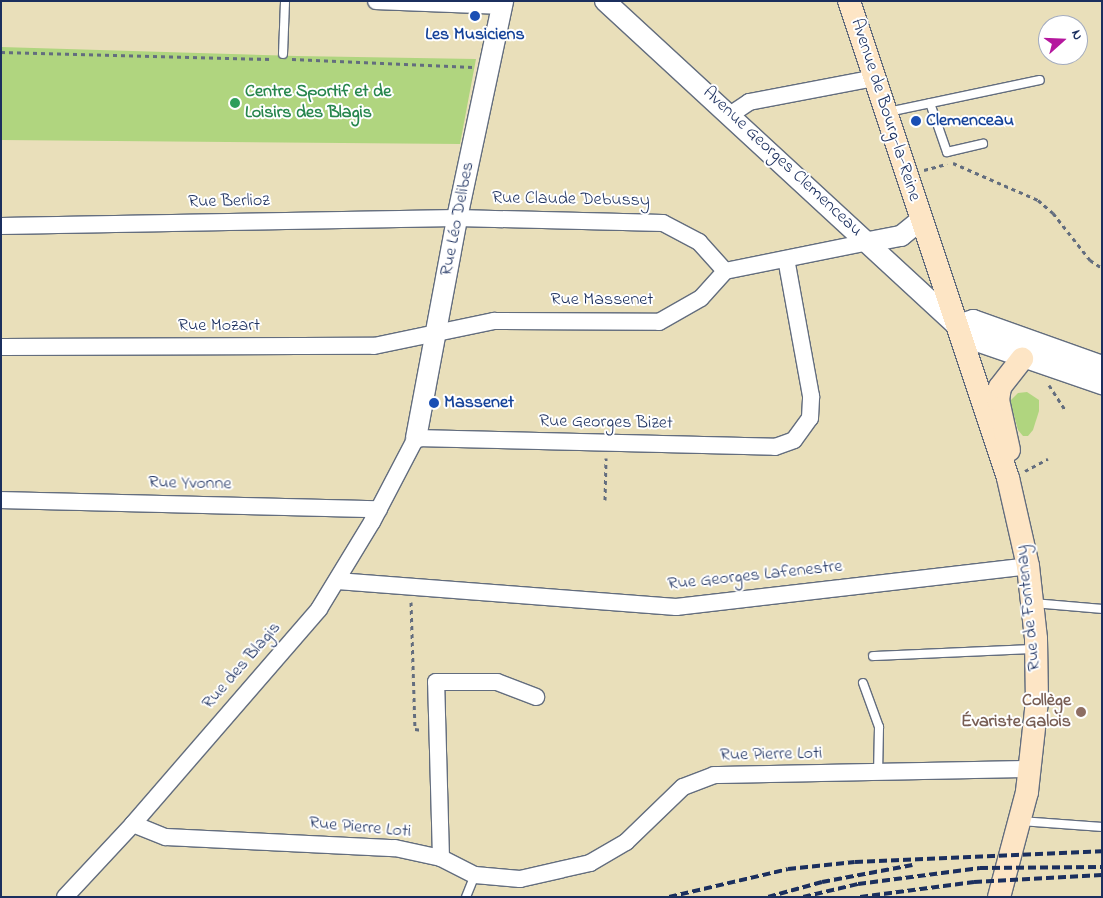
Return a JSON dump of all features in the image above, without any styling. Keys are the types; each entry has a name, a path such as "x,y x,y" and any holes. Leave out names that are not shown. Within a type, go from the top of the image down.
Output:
{"main road":[{"name":"Avenue de Bourg-la-Reine","path":"849,1 957,325"},
{"name":"Rue de Fontenay","path":"957,325 1016,475 1028,566 1036,649 1037,701 1030,769 1020,821 999,897"},
{"path":"1016,475 1010,440 998,400 1000,386 1022,359"}],"street":[{"path":"376,1 502,4"},
{"name":"Avenue Georges Clemenceau","path":"605,1 869,242 971,339 1022,359 1102,384"},
{"name":"Rue Léo Delibes","path":"416,438 437,334 457,218 502,4"},
{"path":"730,115 749,102 874,78"},
{"name":"Rue Berlioz","path":"1,226 457,218"},
{"name":"Rue Claude Debussy","path":"457,218 663,223 699,242 725,271"},
{"name":"Avenue de Bourg-la-Reine","path":"869,242 900,236 922,219"},
{"path":"725,271 869,242"},
{"name":"Rue Georges Bizet","path":"416,438 775,447 794,440 810,418 811,396 786,259"},
{"name":"Rue Massenet","path":"437,334 494,322 520,320 658,322 701,298 725,271"},
{"path":"957,325 973,320 1102,366"},
{"name":"Rue Mozart","path":"1,347 374,346 437,334"},
{"name":"Rue des Blagis","path":"65,897 133,824 319,608 337,581 416,438"},
{"name":"Rue Yvonne","path":"1,500 378,509"},
{"name":"Rue Georges Lafenestre","path":"337,581 676,607 1028,566"},
{"path":"441,858 436,682 497,682 536,697"},
{"name":"Rue Pierre Loti","path":"133,824 166,837 395,848 441,858 475,875 520,880 590,863 626,842 684,787 714,775 1030,769"}],"lane":[{"path":"283,54 285,1"},
{"path":"886,113 1040,80"},
{"path":"930,103 947,152 983,144"},
{"path":"1032,603 1102,609"},
{"path":"873,656 1036,649"},
{"path":"863,683 879,727 878,773"},
{"path":"1020,821 1102,827"},
{"path":"466,897 475,875"}],"path":[{"path":"1,52 322,59 488,68"},
{"path":"906,174 954,162 1038,200 1053,213 1090,260 1102,268"},
{"path":"1049,385 1065,410"},
{"path":"605,500 606,443"},
{"path":"1016,475 1048,459"},
{"path":"411,586 415,729 438,732"}],"green space":[{"name":"Centre Sportif et de Loisirs des Blagis","path":"1,47 297,56 476,59 460,144 1,140"},
{"path":"1027,392 1039,400 1039,411 1033,430 1028,436 1023,436 1018,430 1010,401 1018,393"}],"railway":[{"path":"669,897 788,869 855,862 1102,851"},
{"path":"768,897 822,882 912,865"},
{"path":"803,897 858,884 980,868 1102,867"},
{"path":"860,897 974,882 1102,875"}],"place":[{"name":"Les Musiciens","path":"475,16"},
{"name":"Centre Sportif et de Loisirs des Blagis","path":"235,103"},
{"name":"Clemenceau","path":"916,121"},
{"name":"Massenet","path":"434,403"},
{"name":"Collège Évariste Galois","path":"1081,712"}]}
